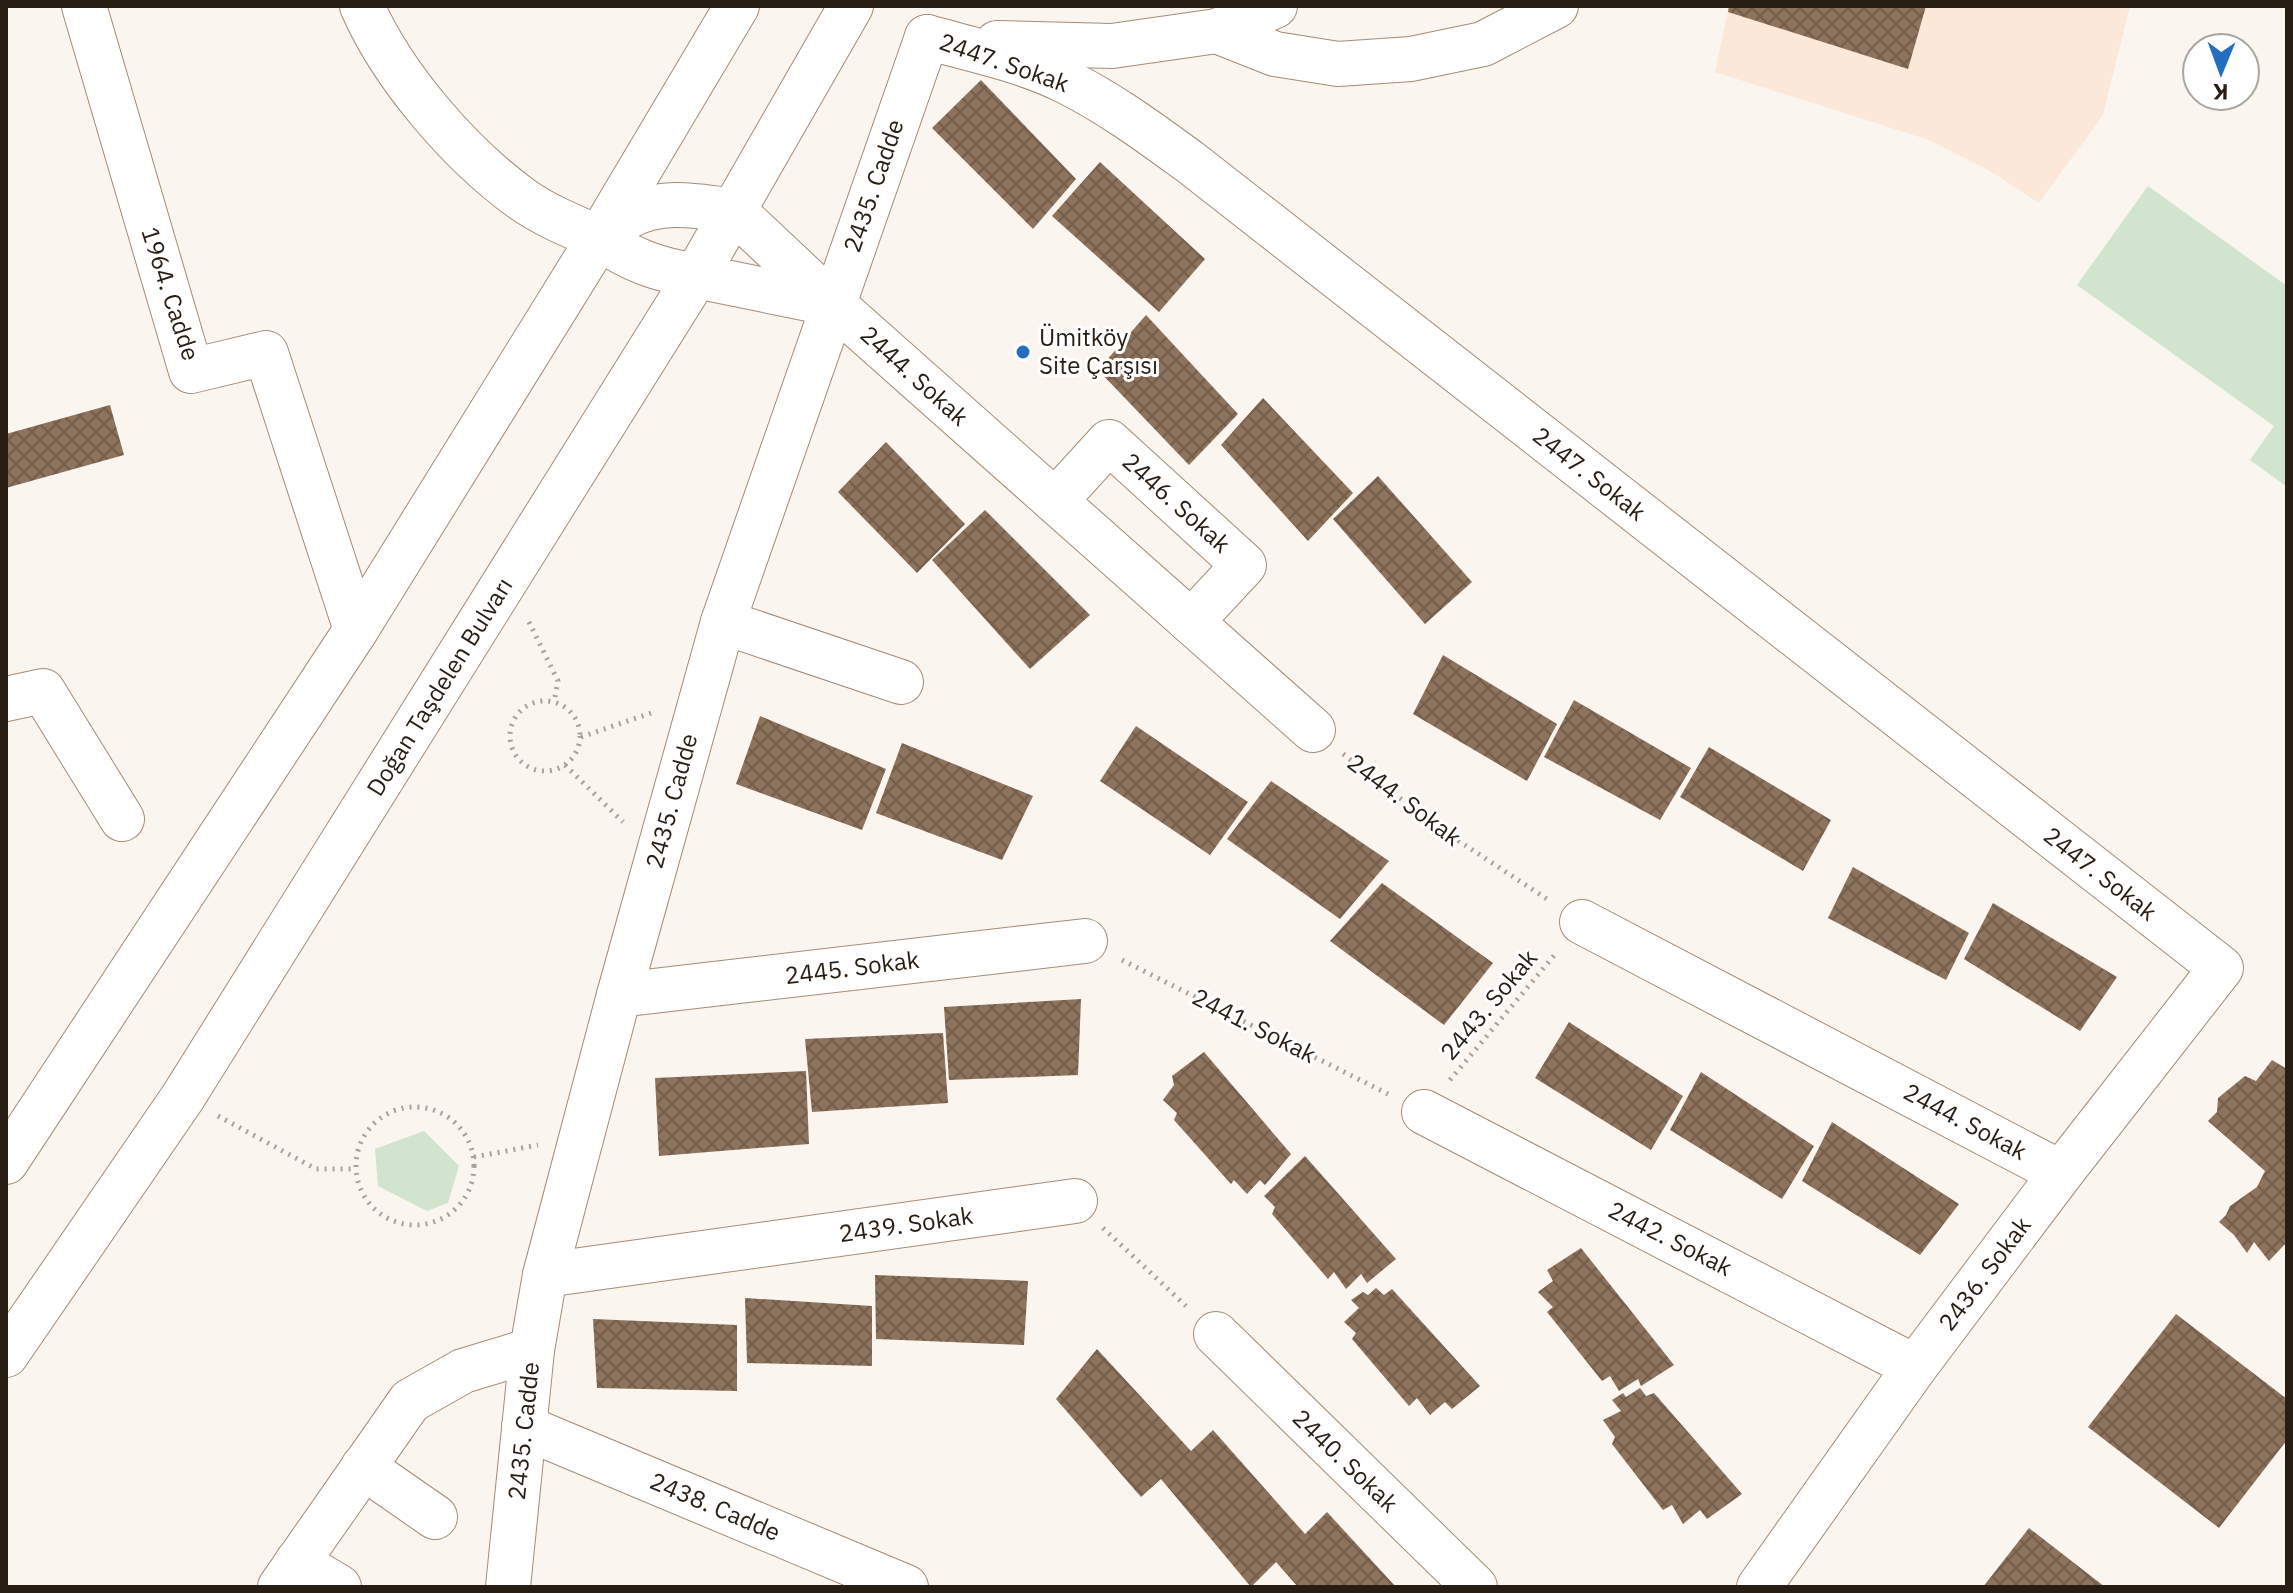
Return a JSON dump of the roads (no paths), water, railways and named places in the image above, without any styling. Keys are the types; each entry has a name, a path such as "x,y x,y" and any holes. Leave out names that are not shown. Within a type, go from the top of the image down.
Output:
{"street":[{"name":"1964. Cadde","path":"84,6 191,371 266,353 356,630"},
{"path":"362,6 399,70 440,123 493,176 525,201 599,238 640,263 663,271 833,304"},
{"path":"11,1142 356,630 599,238 737,6"},
{"name":"Doğan Taşdelen Bulvarı","path":"6,1355 183,1097 508,579 696,276 851,6"},
{"path":"927,37 1018,44 1112,46 1217,31 1275,6"},
{"path":"1217,31 1275,54 1338,64 1411,59 1483,44 1556,6"},
{"name":"2435. Cadde","path":"508,1587 532,1350 545,1275 662,835 723,622 927,37"},
{"name":"2447. Sokak","path":"927,37 1001,57 1065,81 1130,117 2221,968"},
{"path":"599,238 627,218 654,207 681,204 734,211"},
{"name":"2444. Sokak","path":"734,211 833,304 1313,730"},
{"name":"2446. Sokak","path":"1055,501 1109,442 1244,565 1191,622"},
{"path":"723,622 901,682"},
{"path":"9,689 43,691 122,819"},
{"name":"2444. Sokak","path":"1582,922 2061,1173"},
{"name":"2445. Sokak","path":"619,995 1085,941"},
{"name":"2436. Sokak","path":"1759,1587 1915,1367 2221,968"},
{"name":"2442. Sokak","path":"1424,1112 1915,1367"},
{"name":"2439. Sokak","path":"545,1275 1075,1201"},
{"name":"2440. Sokak","path":"1216,1334 1475,1587"},
{"path":"339,1587 288,1574 410,1401 463,1371 532,1350"},
{"name":"2438. Cadde","path":"524,1427 906,1587"},
{"path":"363,1467 435,1517"}],"place":[{"name":"Ümitköy Site Çarşısı","path":"1023,352"}]}
